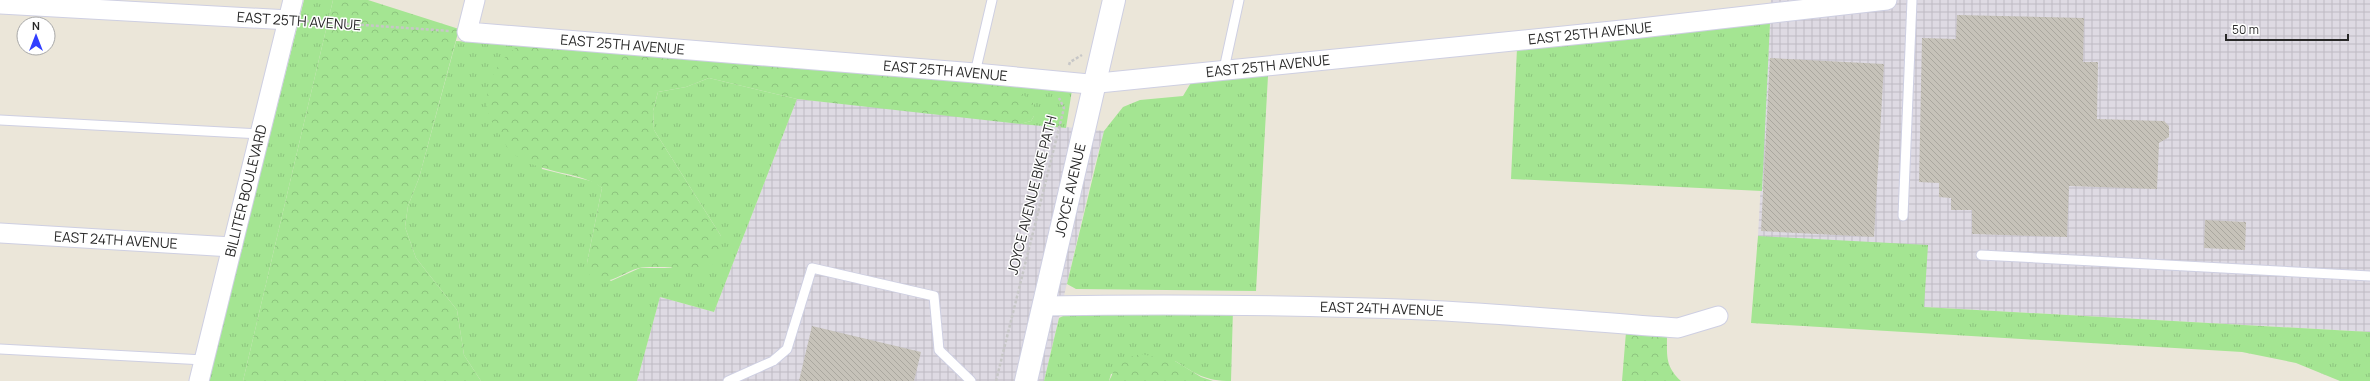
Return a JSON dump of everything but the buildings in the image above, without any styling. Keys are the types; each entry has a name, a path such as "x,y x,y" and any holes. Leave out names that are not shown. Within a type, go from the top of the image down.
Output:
{"street":[{"name":"BILLITER BOULEVARD","path":"199,381 294,0"},
{"path":"467,32 475,0"},
{"name":"JOYCE AVENUE","path":"1026,381 1114,0"},
{"name":"EAST 25TH AVENUE","path":"467,32 975,73 1064,82 1094,83 1632,29 1888,0"},
{"name":"EAST 25TH AVENUE","path":"0,4 289,20"},
{"name":"EAST 24TH AVENUE","path":"0,233 232,247"},
{"name":"EAST 24TH AVENUE","path":"1044,306 1149,304 1322,306 1426,310 1678,328 1718,316"}],"lane":[{"path":"975,73 992,0"},
{"path":"1224,69 1239,0"},
{"path":"1903,216 1912,0"},
{"path":"0,120 260,134"},
{"path":"1981,255 2370,276"},
{"path":"728,381 773,361 787,349 812,268 934,296 939,350 971,381"},
{"path":"0,349 204,360"}],"path":[{"name":"EAST 25TH AVENUE","path":"289,20 467,32"},
{"name":"JOYCE AVENUE BIKE PATH","path":"996,381 1064,108 1059,98 1070,62 1083,54"}],"shaded area":[{"path":"1771,0 2370,0 2370,332 1924,307 1758,236"},
{"path":"797,99 1104,131 1044,381 637,381 660,297 714,312"}],"green space":[{"path":"304,0 333,0 243,381 208,381"},
{"path":"333,0 368,0 459,29 419,178 408,206 405,227 416,258 457,310 464,355 481,381 243,381"},
{"path":"1770,23 1762,191 1511,179 1517,48"},
{"path":"456,41 520,45 542,169 595,182 602,188 587,263 611,281 640,268 671,268 721,236 654,130 653,111 658,92 686,87 709,78 797,99 714,312 660,297 637,381 481,381 464,355 457,310 416,258 405,227 408,206 419,178"},
{"path":"520,45 991,84 1018,90 1034,104 1034,116 1031,121 1020,124 797,99 709,78 686,87 658,92 653,111 654,130 721,236 720,257 707,269 645,267 632,270 603,281 590,277 587,263 602,188 584,179 537,166 515,155 506,145 489,114 487,108 487,97 492,77 503,59"},
{"path":"1268,76 1256,291 1076,289 1067,284 1104,131 1123,107 1140,100 1183,96 1192,81"},
{"path":"991,84 1072,90 1066,128 1020,124 1031,121 1034,116 1034,104"},
{"path":"1758,236 1928,245 1924,307 2370,332 2370,381 2340,381 2296,363 2242,352 1751,323"},
{"path":"1077,309 1233,309 1231,381 1214,380 1201,376 1175,361 1111,374 1109,381 1044,381 1059,318"},
{"path":"1626,332 1667,335 1668,360 1672,370 1681,381 1622,381"},
{"path":"1141,354 1175,361 1201,377 1213,381 1109,381 1120,359"}]}
